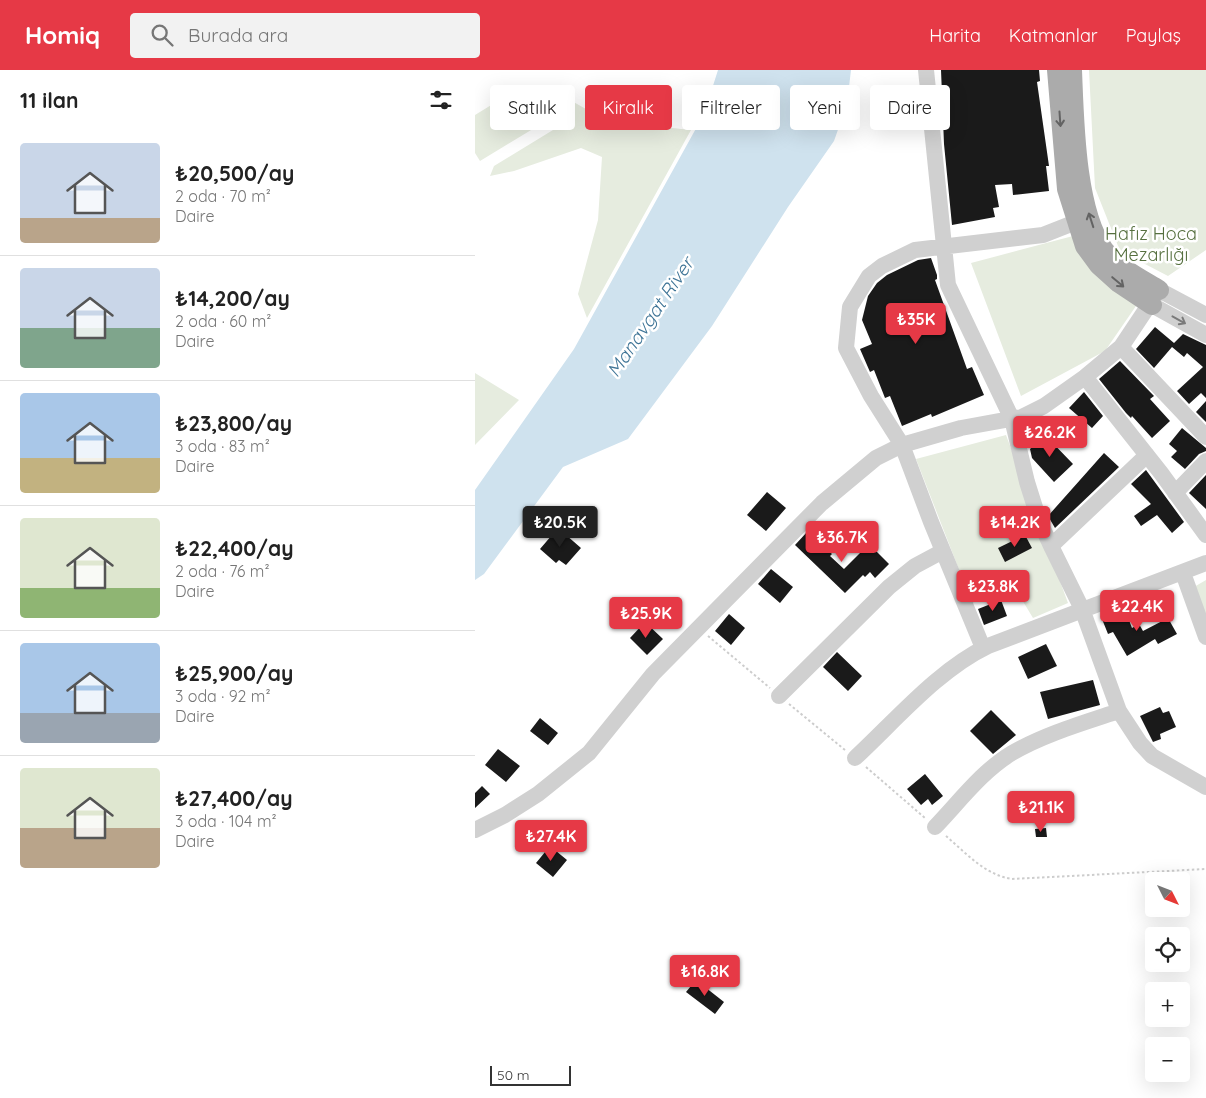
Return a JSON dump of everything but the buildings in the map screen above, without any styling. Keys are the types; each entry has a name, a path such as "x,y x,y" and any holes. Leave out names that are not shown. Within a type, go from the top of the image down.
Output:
{"main road":[{"path":"1057,70 1067,189 1085,246 1099,265 1119,283 1155,298"},
{"path":"1072,70 1081,189 1094,230 1104,250 1155,298"}],"street":[{"path":"926,70 948,286 1011,419 1039,520 1082,609 1119,711 1140,743 1152,756 1206,787"},
{"path":"983,648 902,444 871,396 846,348 851,307 869,276 882,266 915,250 1043,235 1076,222"},
{"path":"1155,298 1206,315"},
{"path":"1155,298 1206,335"},
{"path":"475,830 505,815 538,794 589,753 653,674 822,503 876,458 902,444 961,428 1022,417 1044,406 1085,378 1121,347 1155,298"},
{"path":"1121,347 1206,437"},
{"path":"1085,378 1147,455 1206,535"},
{"path":"1051,546 1147,455"},
{"path":"1175,493 1206,461"},
{"path":"779,696 889,587 915,566 943,551"},
{"path":"855,758 948,670 966,657 983,648 1082,609 1206,563"},
{"path":"1183,573 1206,637"},
{"path":"935,827 986,773 1012,753 1066,728 1119,711"}],"path":[{"path":"699,628 984,869 999,877 1012,879 1206,869"}],"green space":[{"name":"Hafız Hoca Mezarlığı","path":"1089,70 1206,70 1206,250 1168,276 1120,251 1095,188"},
{"path":"575,103 585,109 585,130 672,130 672,128 691,130 587,318 578,294 598,220 602,157 581,148 514,171 490,176 494,166 553,130 575,130"},
{"path":"490,106 490,130 531,130 480,161 475,153 475,115"},
{"path":"1073,236 1136,306 1105,351 1021,396 971,263"},
{"path":"475,373 519,400 475,445"},
{"path":"1006,435 1068,603 1033,618 1015,588 972,603 916,459"},
{"path":"1206,580 1206,621 1194,587"}],"water":[{"name":"Manavgat River","path":"718,70 851,70 849,85 790,85 790,130 838,130 834,141 788,207 712,326 628,439 563,467 484,574 475,580 475,490 574,349 695,130 780,130 780,85 713,85"}]}
